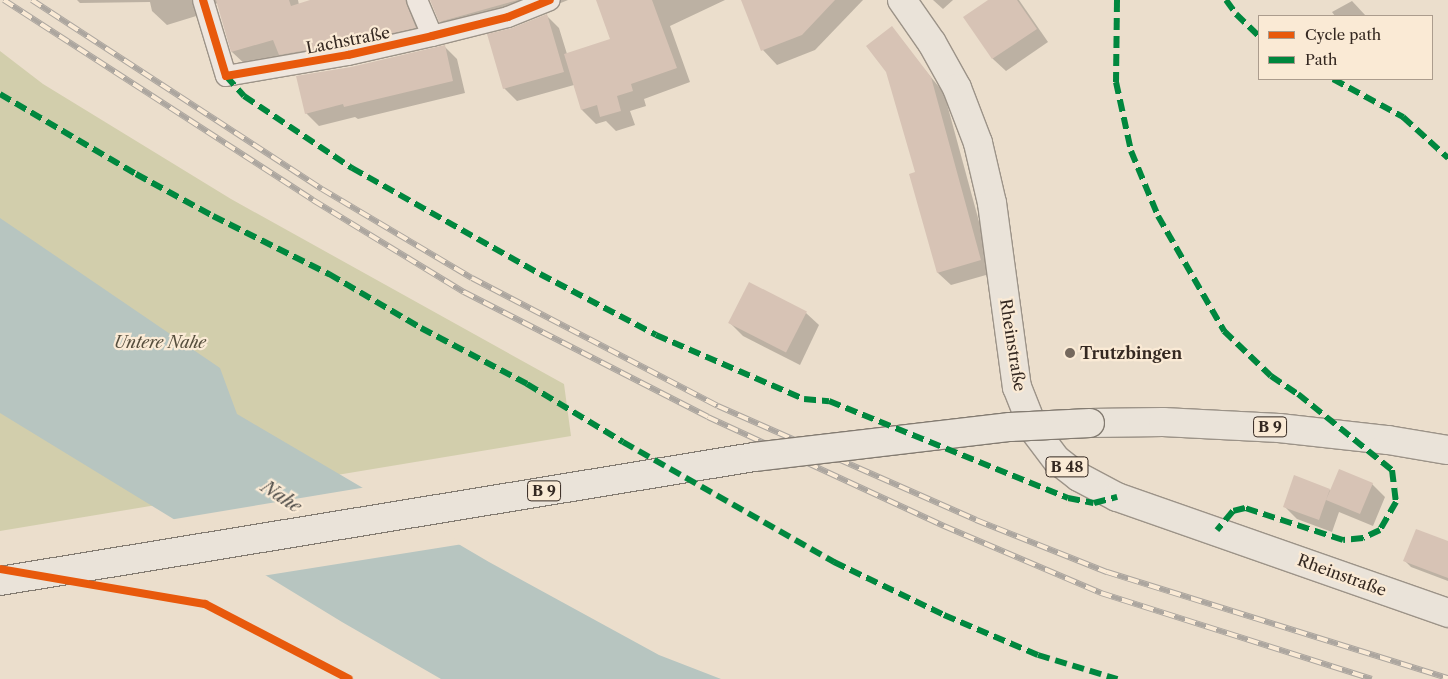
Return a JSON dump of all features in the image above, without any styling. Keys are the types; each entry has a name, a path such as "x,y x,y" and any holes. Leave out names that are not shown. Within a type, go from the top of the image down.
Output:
{"main road":[{"name":"Rheinstraße","path":"902,0 932,43 957,88 978,143 992,203 1017,387 1034,430 1057,460 1079,477 1117,497 1448,613"},
{"name":"B 9","path":"0,581 754,457 1010,427 1163,422 1279,428 1388,440 1448,450"}],"street":[{"name":"Lachstraße","path":"203,0 226,76 348,55 432,36 508,17 550,0"},
{"path":"418,0 432,36"}],"green space":[{"name":"Untere Nahe","path":"0,51 43,84 231,199 564,384 571,436 0,531"}],"water":[{"name":"Nahe","path":"0,218 220,368 237,414 489,562 659,655 721,679 441,679 342,622 0,413"}],"pier":[{"path":"367,487 463,544 262,576 169,520"}],"building":[{"path":"216,0 289,0 291,6 310,0 405,0 416,28 279,55 273,40 231,52"},
{"path":"430,0 518,0 439,22"},
{"path":"596,0 652,0 677,68 631,84 633,91 617,96 621,111 600,117 597,105 581,110 564,54 610,39"},
{"path":"741,0 835,0 802,35 761,51"},
{"path":"988,0 1017,0 1037,29 992,59 963,17"},
{"path":"547,14 564,72 503,89 487,34 512,28"},
{"path":"892,26 931,77 981,260 937,273 909,174 915,172 886,72 866,46"},
{"path":"445,45 453,81 344,107 343,104 305,114 296,76 351,67"},
{"path":"749,282 807,312 786,352 728,323"},
{"path":"1339,469 1373,483 1360,514 1326,500"},
{"path":"1294,475 1330,489 1319,520 1283,507"},
{"path":"1416,529 1448,541 1448,578 1403,561"}],"railway":[{"path":"4,0 313,200 464,292 708,417 944,526 1101,593 1372,679"},
{"path":"32,0 322,189 472,278 718,406 976,520 1107,572 1448,678"}],"marked path":[{"path":"1117,0 1116,82 1131,151 1158,216 1224,331 1271,376 1298,394 1392,470 1396,502 1380,530 1363,538 1343,540 1245,508 1233,511 1217,530"},
{"path":"1226,0 1236,14 1258,35"},
{"path":"226,76 244,96 352,168 540,274 656,335 804,399 829,401 1068,498 1094,503 1117,497"},
{"path":"1335,80 1403,117 1448,158"},
{"path":"0,94 136,174 213,216 329,274 421,328 527,384 623,442 834,562 944,615 1038,655 1117,679"}],"cycle path":[{"path":"203,0 226,76 348,55 432,36 508,17 550,0"},
{"path":"0,569 205,604 349,679"}],"place":[{"name":"Trutzbingen","path":"1070,353"}]}
